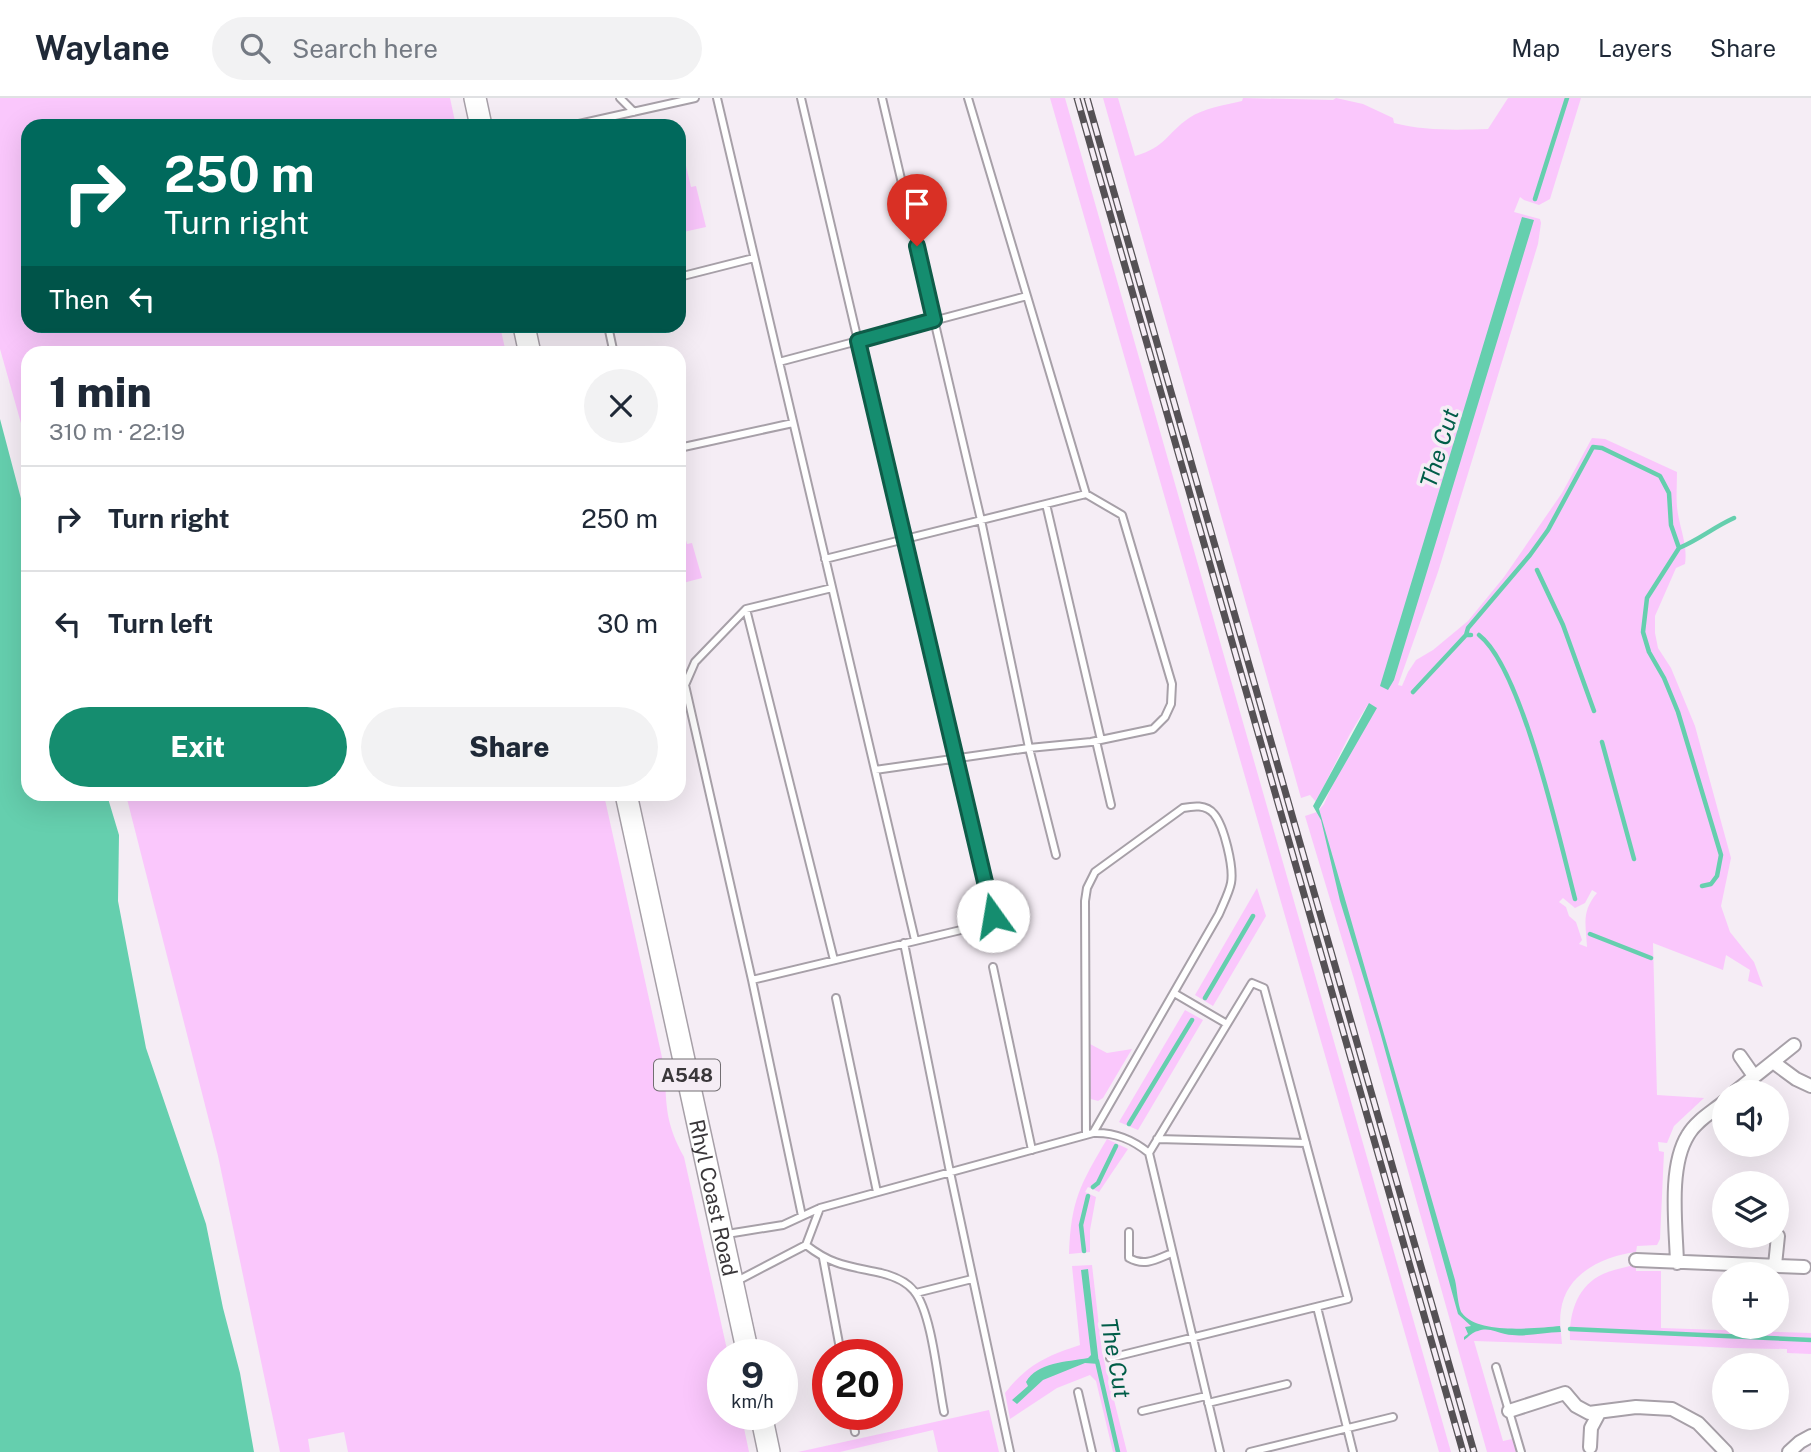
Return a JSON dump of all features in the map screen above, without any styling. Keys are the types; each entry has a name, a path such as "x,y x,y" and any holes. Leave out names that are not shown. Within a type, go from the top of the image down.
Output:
{"main road":[{"path":"475,98 480,119"},
{"name":"Rhyl Coast Road","path":"628,801 745,1339"},
{"path":"764,1430 769,1452"}],"street":[{"path":"1749,1080 1794,1045"},
{"path":"1740,1056 1754,1076"},
{"path":"1773,1062 1811,1086"},
{"path":"1677,1263 1678,1157 1688,1134 1712,1111"},
{"path":"1636,1260 1712,1264"},
{"path":"1789,1266 1804,1267"},
{"path":"1509,1411 1565,1393 1585,1412 1600,1413 1636,1407 1672,1409 1698,1423 1726,1452"},
{"path":"1590,1447 1591,1428 1600,1413"},
{"path":"1789,1452 1811,1436"}],"lane":[{"path":"620,98 634,112"},
{"path":"602,119 672,101 695,98"},
{"path":"717,98 915,940"},
{"path":"752,980 986,924 993,916 801,98"},
{"path":"882,98 981,520 1029,748 1055,855"},
{"path":"875,770 1098,740 1153,729 1168,710 1172,684 1122,515 1086,494 968,98"},
{"path":"686,275 754,258"},
{"path":"779,362 1027,296"},
{"path":"686,446 793,423"},
{"path":"825,559 1086,494"},
{"path":"1045,504 1111,805"},
{"path":"686,683 695,663 746,609 832,588"},
{"path":"746,609 834,960"},
{"path":"686,689 802,1216"},
{"path":"1195,805 1206,808 1214,813 1224,836 1231,863 1231,882 1219,914 1090,1134 1085,901 1090,878 1183,808 1195,805"},
{"path":"904,943 1010,1452"},
{"path":"993,967 1032,1150"},
{"path":"1110,1358 1348,1299 1264,988 1252,983 1149,1153"},
{"path":"1174,993 1227,1024"},
{"path":"836,998 877,1192"},
{"path":"721,1235 783,1225 821,1208 1090,1134 1110,1132 1136,1143 1149,1153 1220,1452"},
{"path":"1157,1139 1306,1143"},
{"path":"732,1284 806,1245 821,1208"},
{"path":"1129,1232 1129,1258 1136,1262 1150,1262 1172,1252"},
{"path":"806,1245 823,1258 841,1265 894,1277 910,1286 916,1293 925,1313 944,1412"},
{"path":"823,1258 838,1339"},
{"path":"916,1293 972,1279"},
{"path":"1317,1307 1353,1452"},
{"path":"1496,1367 1521,1452"},
{"path":"1142,1411 1287,1384"},
{"path":"1077,1392 1092,1452"},
{"path":"1250,1452 1393,1417"}],"shaded area":[{"path":"0,98 450,98 454,119 21,119 21,333 502,333 504,346 21,346 21,423 0,349"},
{"path":"1050,98 1065,98 1451,1452 1439,1452"},
{"path":"1103,98 1118,98 1135,156 1153,149 1195,115 1242,101 1243,98 1336,98 1363,104 1393,118 1394,123 1453,130 1488,129 1508,98 1581,98 1550,199 1539,205 1520,197 1514,212 1540,219 1538,244 1438,572 1398,685 1402,686 1416,660 1433,650 1468,621 1504,577 1562,493 1592,438 1605,439 1677,472 1677,507 1686,557 1685,564 1676,568 1655,616 1655,633 1658,648 1671,668 1695,726 1731,858 1721,906 1730,932 1754,962 1763,987 1748,981 1750,970 1726,955 1723,970 1653,943 1657,1095 1704,1098 1674,1126 1667,1143 1658,1142 1659,1151 1664,1152 1660,1239 1657,1245 1637,1246 1636,1252 1600,1262 1578,1276 1564,1297 1560,1322 1562,1344 1474,1341 1503,1441 1512,1439 1516,1452 1487,1452 1354,979 1305,816 1317,812 1324,804 1368,704 1316,802 1310,795 1301,798","holes":["1592,890 1597,893 1587,912 1587,947 1579,944 1582,940 1576,922 1559,902 1563,898 1575,908 1585,903"]},
{"path":"686,166 691,187 696,186 706,227 686,231"},
{"path":"1522,217 1534,220 1394,680 1388,690 1380,686"},
{"path":"0,419 21,498 21,801 109,801 119,835 118,901 146,1048 206,1224 223,1308 240,1373 254,1452 0,1452"},
{"path":"686,541 687,544 692,543 702,578 686,582"},
{"path":"1369,703 1377,708 1319,809 1455,1280 1460,1307 1470,1320 1481,1325 1508,1328 1560,1326 1561,1332 1519,1335 1485,1330 1474,1332 1464,1340 1468,1334 1465,1327 1471,1326 1458,1314 1380,1032 1340,901 1321,820 1313,806"},
{"path":"128,801 605,801 665,1071 668,1115 684,1157 725,1339 707,1339 707,1430 744,1430 749,1452 348,1452 344,1432 308,1439 310,1452 280,1452 218,1156"},
{"path":"1257,888 1266,916 1213,1006 1195,995"},
{"path":"1185,1010 1203,1020 1138,1130 1119,1122"},
{"path":"1090,1044 1107,1053 1132,1049 1103,1098 1098,1101 1090,1096"},
{"path":"1107,1139 1128,1149 1099,1192 1088,1187 1085,1192 1096,1197 1090,1230 1090,1252 1069,1254 1075,1206 1090,1169"},
{"path":"1636,1264 1636,1271 1661,1271 1661,1328 1712,1330 1712,1339 1789,1339 1789,1332 1811,1333 1811,1354 1787,1353 1787,1349 1570,1340 1576,1301 1594,1279"},
{"path":"1092,1265 1102,1352 1127,1452 1113,1452 1096,1381 1090,1375 1057,1388 1010,1419 1005,1393 1021,1375 1038,1363 1080,1345 1072,1266"},
{"path":"1088,1269 1099,1364 1085,1363 1043,1380 1017,1404 1012,1400 1028,1386 1026,1382 1037,1370 1091,1355 1081,1270"},
{"path":"989,1410 999,1452 938,1452 933,1430 840,1452 798,1452 903,1430"}],"waterway":[{"name":"The Cut","path":"1535,199 1567,98"},
{"path":"1466,635 1468,628 1548,530 1593,447 1602,448 1660,476 1669,493 1671,525 1679,548 1647,598 1643,632 1649,652 1664,678 1678,712 1721,855 1717,876 1711,884 1702,886"},
{"path":"1679,548 1734,518"},
{"path":"1537,570 1563,625 1594,711"},
{"path":"1413,692 1466,635 1471,635"},
{"path":"1479,635 1495,653 1524,718 1575,899"},
{"path":"1602,742 1634,859"},
{"name":"The Cut","path":"1205,998 1253,916"},
{"path":"1590,934 1651,958"},
{"name":"The Cut","path":"1129,1124 1192,1020"},
{"name":"The Cut","path":"1093,1187 1098,1183 1116,1146"},
{"name":"The Cut","path":"1084,1251 1081,1225 1088,1196"},
{"path":"1570,1329 1811,1340"},
{"name":"The Cut","path":"1097,1361 1118,1452"}],"railway":[{"path":"1077,98 1463,1452"},
{"path":"1087,98 1474,1452"}],"route":[{"path":"917,246 934,320 858,341 993,916"}]}
